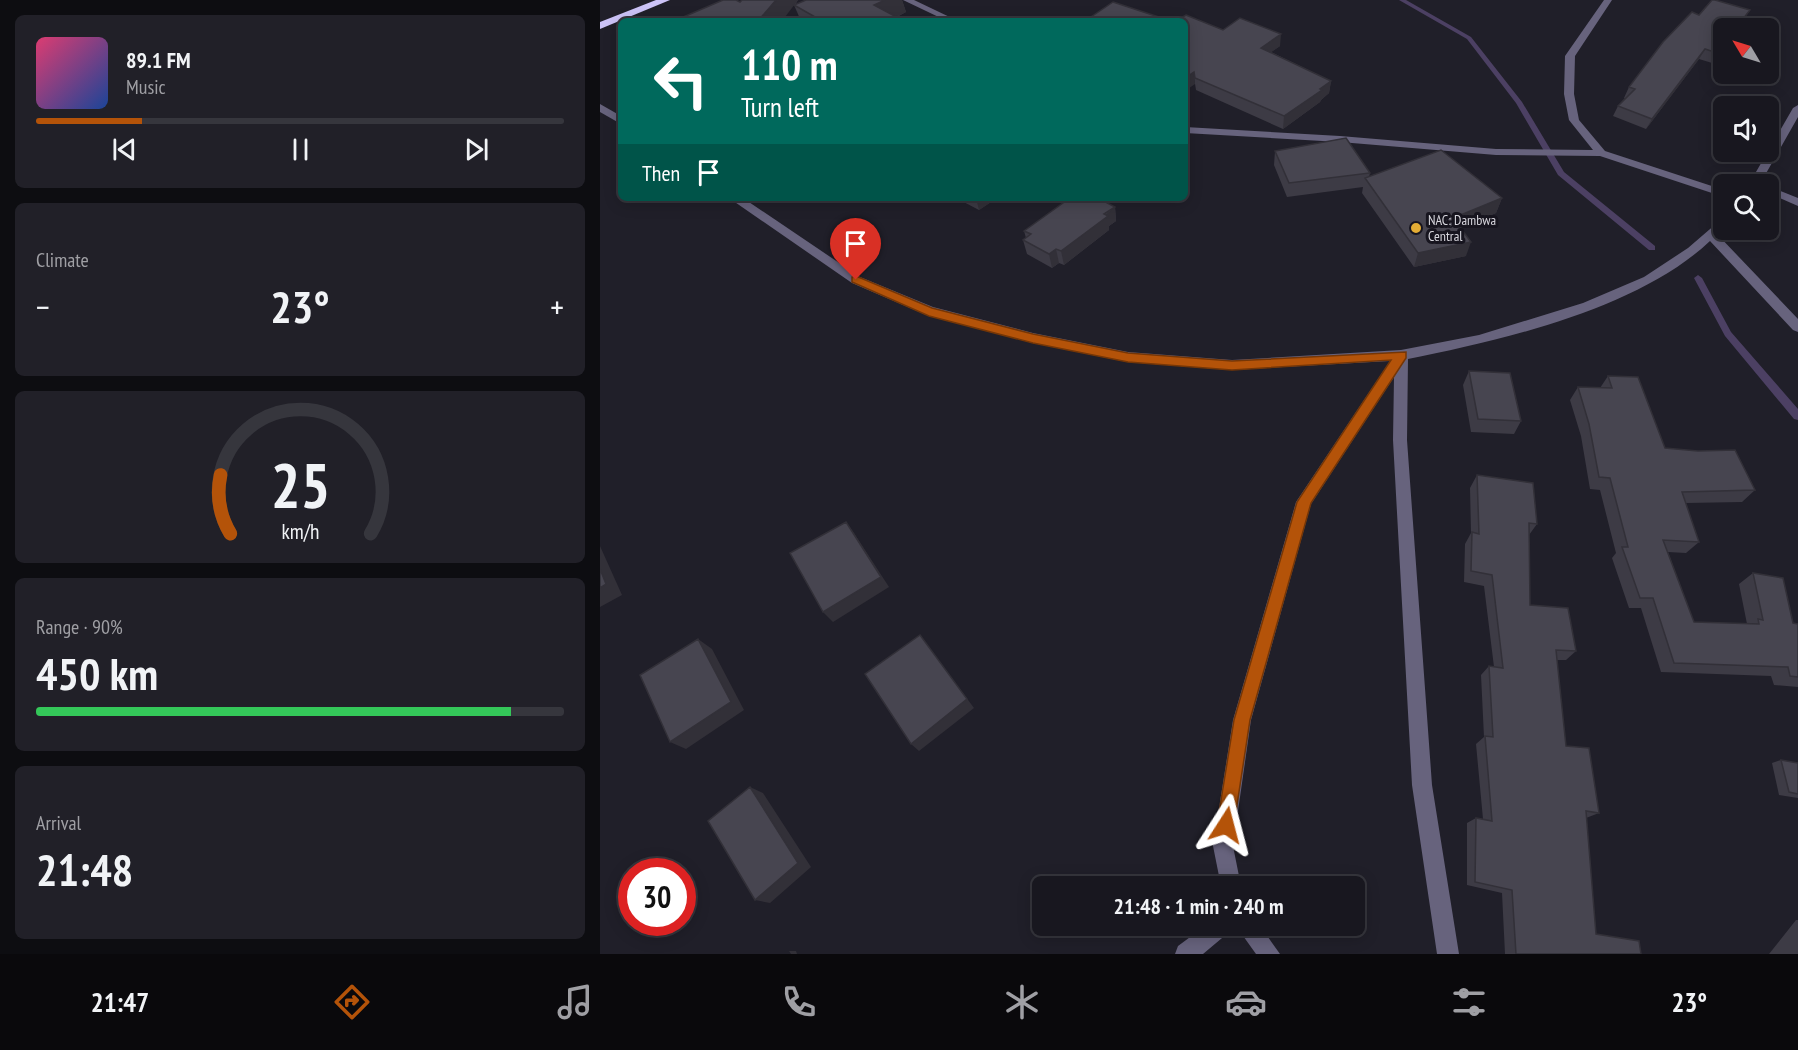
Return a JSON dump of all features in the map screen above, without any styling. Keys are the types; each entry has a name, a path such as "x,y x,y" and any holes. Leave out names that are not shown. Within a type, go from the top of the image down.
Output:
{"highway":[{"path":"620,18 661,1"},
{"path":"600,26 618,19"}],"street":[{"path":"907,0 947,18"},
{"path":"1601,153 1574,120 1569,94 1570,56 1608,0"},
{"path":"600,107 618,119"},
{"path":"1761,174 1798,108"},
{"path":"1188,130 1390,143 1483,153 1550,156 1601,153 1713,190"},
{"path":"1779,194 1798,202"},
{"path":"739,201 856,280 929,311 1033,338 1128,357 1232,365 1401,355 1480,340 1587,306 1648,280 1692,251 1711,234 1798,327"},
{"path":"1230,876 1223,846 1242,720 1304,502 1401,355"},
{"path":"1401,355 1400,440 1422,785 1448,954"},
{"path":"1186,954 1208,936"},
{"path":"1255,936 1269,954"}],"building":[{"path":"723,0 740,2 742,0 776,0 761,18 681,18"},
{"path":"806,0 885,0 874,5 898,18 817,18 794,5"},
{"path":"1712,0 1750,10 1744,18 1713,18 1713,52 1705,49 1652,119 1618,106 1635,89 1629,87 1663,42 1692,12 1699,15"},
{"path":"1113,2 1162,18 1089,18"},
{"path":"1186,15 1223,30 1240,18 1281,34 1261,48 1331,81 1320,89 1322,90 1284,116 1195,78 1194,72 1188,76 1188,18 1180,18"},
{"path":"1346,138 1370,173 1289,183 1275,151"},
{"path":"1441,150 1502,198 1453,218 1471,242 1418,253 1365,178"},
{"path":"1066,201 1104,201 1115,207 1104,214 1108,216 1061,251 1056,249 1049,254 1023,240 1031,234 1024,231"},
{"path":"1469,371 1510,373 1521,421 1478,419"},
{"path":"1608,376 1638,377 1665,448 1698,451 1735,450 1755,490 1682,492 1699,542 1663,540 1694,622 1759,624 1758,619 1763,620 1753,573 1783,578 1793,623 1798,624 1798,677 1790,676 1788,667 1674,663 1653,598 1640,598 1622,547 1628,547 1610,478 1599,477 1589,424 1578,387 1612,388"},
{"path":"1477,475 1533,483 1537,524 1529,523 1530,605 1568,608 1576,651 1556,650 1566,746 1589,748 1599,813 1586,811 1596,934 1639,941 1641,954 1516,954 1512,890 1475,882 1476,818 1492,821 1485,736 1493,737 1489,666 1503,668 1492,575 1471,571 1472,532 1479,534"},
{"path":"846,522 881,577 823,612 790,553"},
{"path":"600,569 606,584 600,588"},
{"path":"920,635 967,699 911,744 865,674"},
{"path":"698,639 731,702 670,742 640,675"},
{"path":"1781,760 1798,763 1798,794 1789,792"},
{"path":"750,787 798,863 755,900 708,821"}],"waterway":[{"path":"1402,0 1469,38 1519,102 1561,173 1652,248"},
{"path":"1698,278 1728,334 1798,416"}],"place":[{"name":"NAC: Dambwa Central","path":"1416,228"}],"route":[{"path":"856,280 929,311 1033,338 1128,357 1232,365 1318,362 1401,355 1304,502 1242,720 1226,825"}]}
